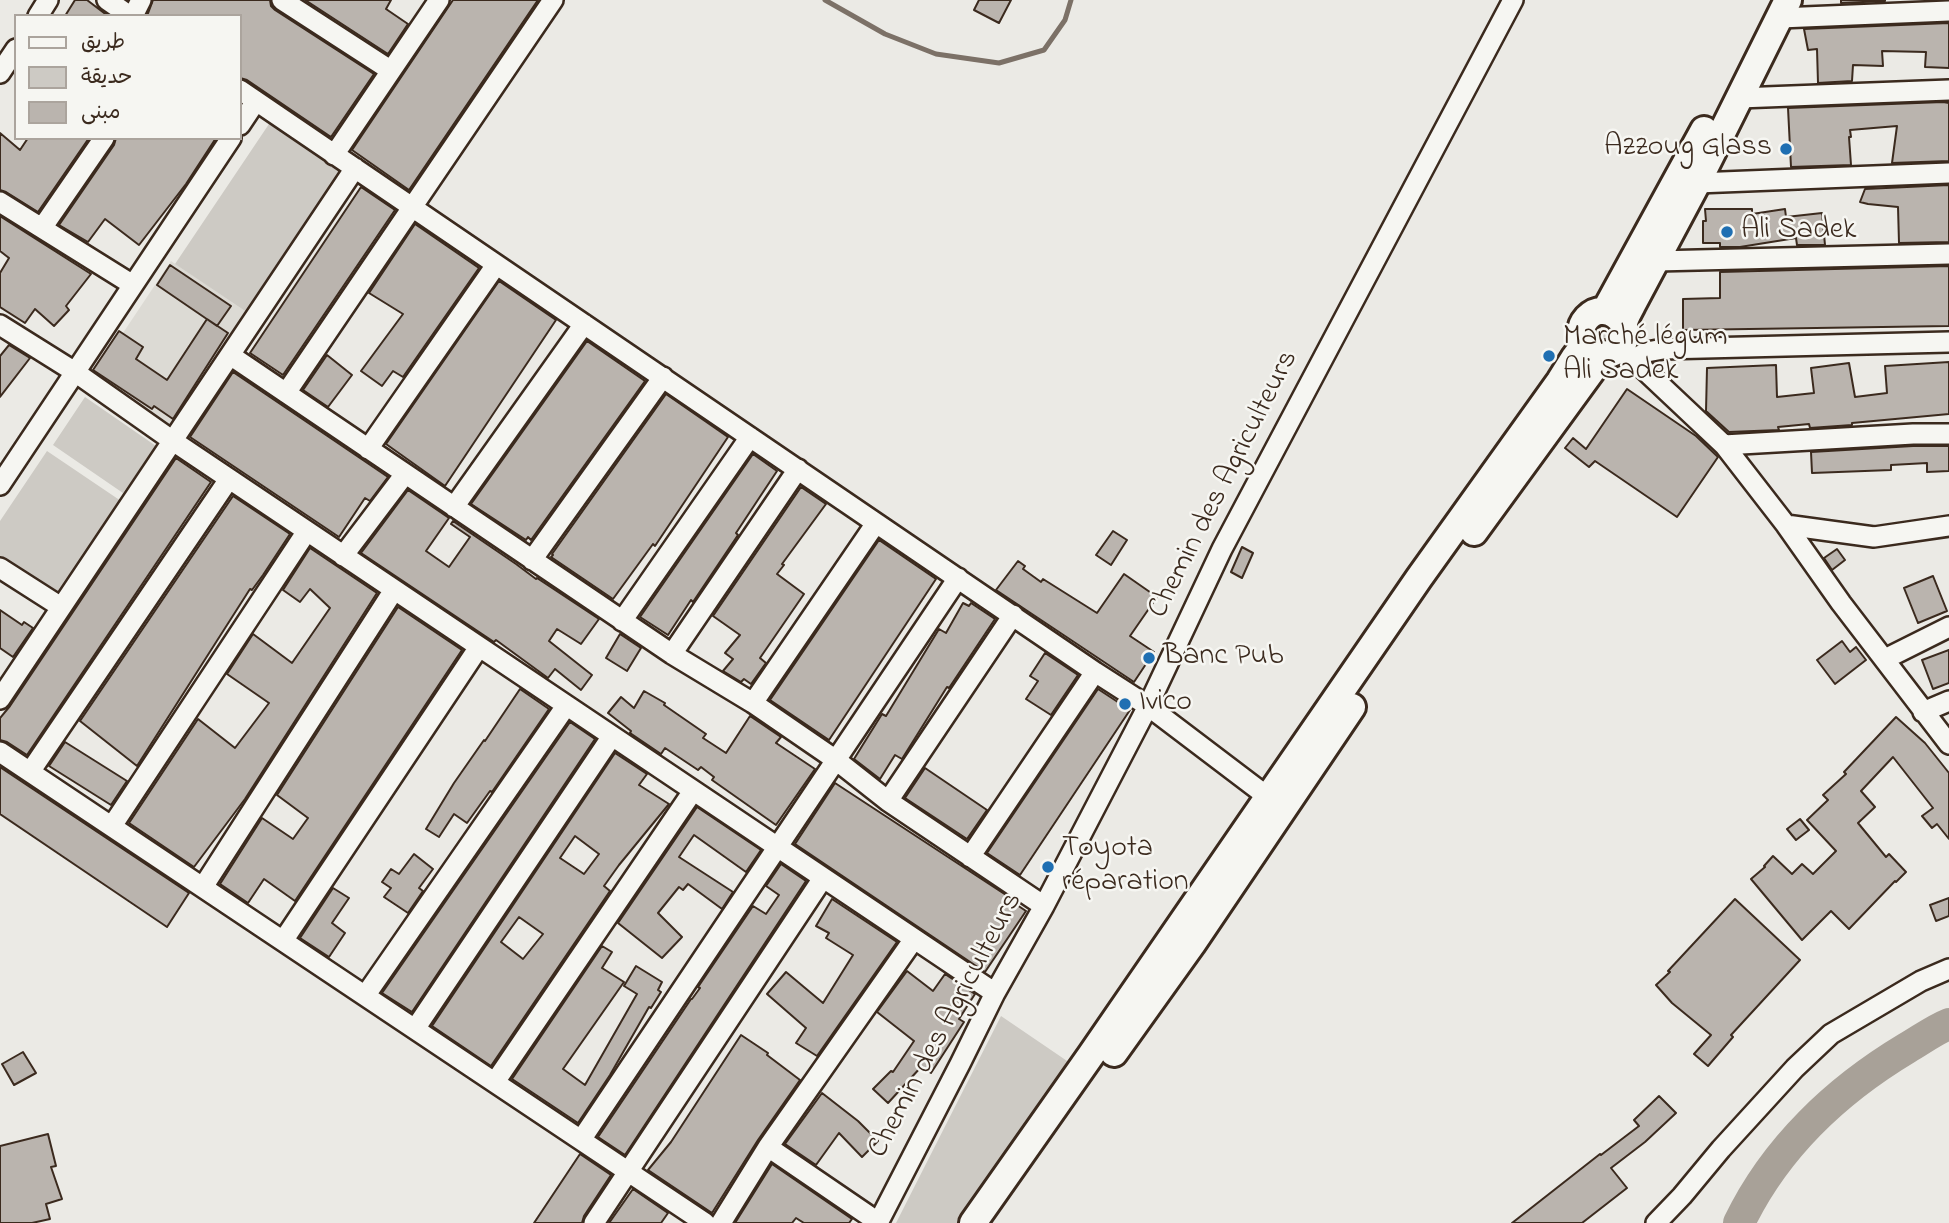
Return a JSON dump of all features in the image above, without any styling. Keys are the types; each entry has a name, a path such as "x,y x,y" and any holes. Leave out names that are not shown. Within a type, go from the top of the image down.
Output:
{"main road":[{"path":"993,1223 1192,944 1433,588 1612,340 1697,183 1739,98 1779,6"},
{"path":"973,1223 1575,357 1612,340 1726,92 1779,6"}],"street":[{"path":"107,0 128,14"},
{"path":"282,0 390,70"},
{"path":"334,155 439,0"},
{"path":"286,393 553,0"},
{"name":"Chemin des Agriculteurs","path":"878,1222 995,993 1044,906 1148,705 1222,548 1513,0"},
{"path":"1779,6 1949,11"},
{"path":"6,74 14,54"},
{"path":"1739,98 1949,90"},
{"path":"242,118 248,96 1095,672 1148,705 1268,797"},
{"path":"42,228 103,140"},
{"path":"0,485 230,140"},
{"path":"0,699 355,168"},
{"path":"1697,183 1949,173"},
{"path":"0,202 133,285"},
{"path":"1656,261 1949,254"},
{"path":"368,449 496,265"},
{"path":"454,507 584,324"},
{"path":"0,325 75,372 229,479 995,993"},
{"path":"1612,340 1647,352 1663,349 1949,342"},
{"path":"1612,340 1724,445 1949,744"},
{"path":"230,355 622,621 753,703 836,760 888,801 1044,906"},
{"path":"532,560 663,377"},
{"path":"1724,445 1949,434"},
{"path":"622,621 750,437"},
{"path":"0,448 17,459"},
{"path":"672,654 798,469"},
{"path":"343,555 405,474"},
{"path":"30,772 229,479"},
{"path":"753,703 876,523"},
{"path":"1786,525 1874,537 1949,526"},
{"path":"112,826 307,531"},
{"path":"0,568 61,607"},
{"path":"581,1140 958,578"},
{"path":"203,887 394,590"},
{"path":"888,801 1013,615"},
{"path":"1885,659 1949,627"},
{"path":"284,941 479,647"},
{"path":"970,857 1095,672"},
{"path":"1923,712 1949,701"},
{"path":"365,996 566,706"},
{"path":"415,1029 612,736"},
{"path":"0,752 705,1223"},
{"path":"495,1082 693,791"},
{"path":"594,1223 823,878"},
{"path":"721,1223 768,1147 914,939"},
{"path":"1656,1223 1767,1098 1831,1034 1921,981 1949,969"},
{"path":"768,1147 878,1222"}],"shaded area":[{"path":"171,261 248,313 172,426 95,375"}],"green space":[{"path":"269,124 342,174 248,313 175,264"},
{"path":"1601,321 1617,326 1608,351 1590,332"},
{"path":"85,397 156,446 123,493 53,445"},
{"path":"47,451 121,501 56,597 0,560 0,521"},
{"path":"1001,1016 1073,1065 961,1223 896,1223"}],"building":[{"path":"75,0 87,0 105,14 66,14"},
{"path":"153,0 270,0 275,10 374,74 331,137 242,79 242,14 148,14"},
{"path":"305,0 391,0 386,9 408,24 388,54"},
{"path":"453,0 538,0 409,190 352,150"},
{"path":"979,0 1011,0 999,23 974,10"},
{"path":"1841,0 1885,0 1885,1 1841,3"},
{"path":"1949,23 1949,68 1925,67 1926,52 1882,51 1883,66 1853,65 1852,81 1818,83 1817,49 1808,50 1804,29"},
{"path":"1949,103 1949,161 1892,163 1897,126 1850,130 1851,165 1791,167 1788,108"},
{"path":"0,133 20,150 27,140 88,140 38,212 0,190"},
{"path":"115,140 215,140 186,184 139,245 105,219 88,242 59,225"},
{"path":"1949,185 1949,242 1899,243 1898,207 1860,202 1865,189"},
{"path":"361,187 395,210 283,375 250,353"},
{"path":"1705,209 1752,209 1752,214 1785,209 1786,217 1822,213 1825,245 1797,245 1796,238 1740,247 1720,247 1720,243 1703,243"},
{"path":"0,216 91,274 66,306 69,310 54,326 35,309 25,323 0,307 0,273 9,258 0,251"},
{"path":"415,224 479,268 403,377 393,371 382,386 361,371 403,314 369,293"},
{"path":"170,265 231,306 217,326 157,285"},
{"path":"1949,266 1949,326 1683,330 1683,299 1720,298 1720,272"},
{"path":"499,281 556,320 445,486 386,444"},
{"path":"207,319 228,333 173,419 154,406 152,409 93,370 119,331 143,347 136,359 167,380"},
{"path":"587,341 645,381 531,540 528,537 526,540 471,504"},
{"path":"9,345 30,358 0,397 0,356"},
{"path":"327,355 352,375 328,407 303,390"},
{"path":"1949,362 1949,414 1852,425 1810,428 1809,424 1778,427 1779,430 1729,432 1706,411 1707,368 1776,365 1777,397 1814,393 1811,368 1849,363 1855,397 1887,393 1885,366"},
{"path":"233,372 388,477 370,501 365,498 339,537 190,437"},
{"path":"1627,389 1696,436 1718,457 1677,517 1595,461 1589,467 1565,448 1573,438 1586,449"},
{"path":"666,394 728,437 655,546 653,544 613,599 551,557"},
{"path":"1949,446 1949,471 1927,472 1927,463 1891,465 1891,470 1812,473 1811,452"},
{"path":"753,454 777,471 736,533 738,535 668,635 640,617"},
{"path":"176,458 211,482 27,755 0,740 0,718"},
{"path":"801,487 826,504 777,574 804,594 760,658 766,663 751,684 744,679 741,682 723,671 733,659 725,653 740,635 713,616"},
{"path":"408,490 449,518 426,551 449,567 470,537 451,524 453,521 599,619 581,644 557,629 549,641 592,675 581,690 555,669 548,678 496,640 494,642 361,553"},
{"path":"233,496 290,534 263,575 252,590 250,589 137,766 80,721"},
{"path":"1113,531 1127,540 1111,565 1096,555"},
{"path":"879,540 936,579 829,740 770,700"},
{"path":"1242,547 1253,553 1242,578 1231,572"},
{"path":"310,548 377,593 245,799 194,867 129,823 198,719 235,748 269,703 227,674 253,634 292,663 330,608 310,589 300,602 283,590"},
{"path":"1837,549 1845,560 1832,570 1824,558"},
{"path":"1018,561 1025,566 1023,569 1041,582 1043,579 1097,613 1124,574 1157,597 1130,636 1154,652 1134,682 996,590"},
{"path":"1933,576 1947,611 1918,623 1904,588"},
{"path":"963,603 969,606 971,603 995,619 949,688 947,687 902,759 895,755 880,779 854,759 882,714 886,716 939,629 946,633"},
{"path":"398,607 462,650 295,901 264,879 248,903 220,884 262,818 293,839 308,818 277,795"},
{"path":"0,610 22,625 24,622 33,628 13,657 0,648"},
{"path":"620,634 641,648 627,671 606,658"},
{"path":"1842,641 1850,652 1856,647 1866,660 1835,684 1817,660"},
{"path":"1949,650 1949,683 1933,689 1922,660"},
{"path":"1045,653 1078,675 1051,715 1026,699 1038,681 1030,676"},
{"path":"520,689 549,709 492,792 490,791 467,823 454,814 439,837 426,829 454,783"},
{"path":"1098,689 1130,710 1020,875 987,853"},
{"path":"644,691 665,703 664,705 706,734 703,738 726,753 750,716 781,737 776,743 815,769 776,825 712,780 714,777 701,767 698,770 665,748 661,754 630,733 631,731 608,713 621,697 634,708"},
{"path":"1896,717 1925,743 1949,773 1949,839 1937,824 1932,828 1922,816 1933,808 1893,757 1861,791 1875,807 1858,823 1886,857 1889,854 1906,872 1849,929 1831,911 1802,940 1751,879 1773,856 1792,874 1802,864 1813,874 1836,851 1807,820 1828,800 1823,795 1846,774 1844,772"},
{"path":"570,722 595,739 412,1012 382,993"},
{"path":"65,742 127,781 111,805 49,766"},
{"path":"615,753 647,774 639,785 669,804 604,886 610,891 491,1066 432,1026","holes":["575,836 599,854 584,874 560,858","519,917 543,934 523,959 501,942"]},
{"path":"0,767 189,893 167,927 0,814"},
{"path":"925,768 987,810 967,839 905,798"},
{"path":"835,783 1006,895 1005,897 1026,911 985,972 795,844"},
{"path":"697,807 761,850 746,872 694,835 679,857 733,892 722,909 688,884 683,890 679,887 658,913 682,937 662,958 618,923"},
{"path":"1800,819 1809,830 1796,840 1787,829"},
{"path":"414,854 433,869 419,888 423,891 408,913 384,897 391,888 382,882 391,869 399,874"},
{"path":"781,864 806,881 625,1155 598,1137 753,906 766,914 779,895 766,886"},
{"path":"333,888 349,898 332,923 345,933 329,957 300,938"},
{"path":"1949,898 1949,916 1936,921 1930,905"},
{"path":"832,899 897,942 817,1056 796,1043 806,1028 767,994 786,972 823,1003 853,955 826,938 829,933 816,926"},
{"path":"1735,899 1800,960 1731,1035 1733,1037 1708,1066 1694,1054 1711,1035 1672,1003 1656,985"},
{"path":"602,946 612,952 602,968 624,982 563,1069 585,1085 637,994 624,986 636,966 662,982 658,990 661,992 651,1008 649,1007 610,1075 578,1123 512,1079"},
{"path":"907,971 933,991 945,974 975,994 959,1019 964,1022 931,1073 921,1067 888,1103 873,1089 893,1072 914,1041 877,1012"},
{"path":"741,1035 800,1080 712,1213 648,1170 671,1142"},
{"path":"23,1052 36,1073 14,1085 2,1064"},
{"path":"822,1093 858,1121 878,1141 862,1157 839,1133 816,1165 785,1144"},
{"path":"1659,1096 1676,1113 1645,1142 1611,1168 1627,1188 1582,1223 1512,1223 1639,1126 1634,1120"},
{"path":"48,1134 56,1166 51,1167 62,1199 46,1204 50,1219 32,1223 0,1223 0,1146"},
{"path":"580,1154 611,1175 582,1223 534,1223"},
{"path":"772,1164 852,1219 849,1223 804,1223 796,1218 792,1223 735,1223"},
{"path":"633,1189 668,1213 661,1223 609,1223"}],"waterway":[{"path":"825,0 885,34 936,54 999,63 1044,50 1065,20 1071,0"},
{"path":"1739,1223 1771,1170 1810,1123 1881,1065 1949,1024"}],"place":[{"name":"Azzoug Glass","path":"1786,149"},
{"name":"Ali Sadek","path":"1727,232"},
{"name":"Marché légum Ali Sadek","path":"1549,356"},
{"name":"Banc Pub","path":"1149,658"},
{"name":"Ivico","path":"1125,704"},
{"name":"Toyota réparation","path":"1048,867"}]}
